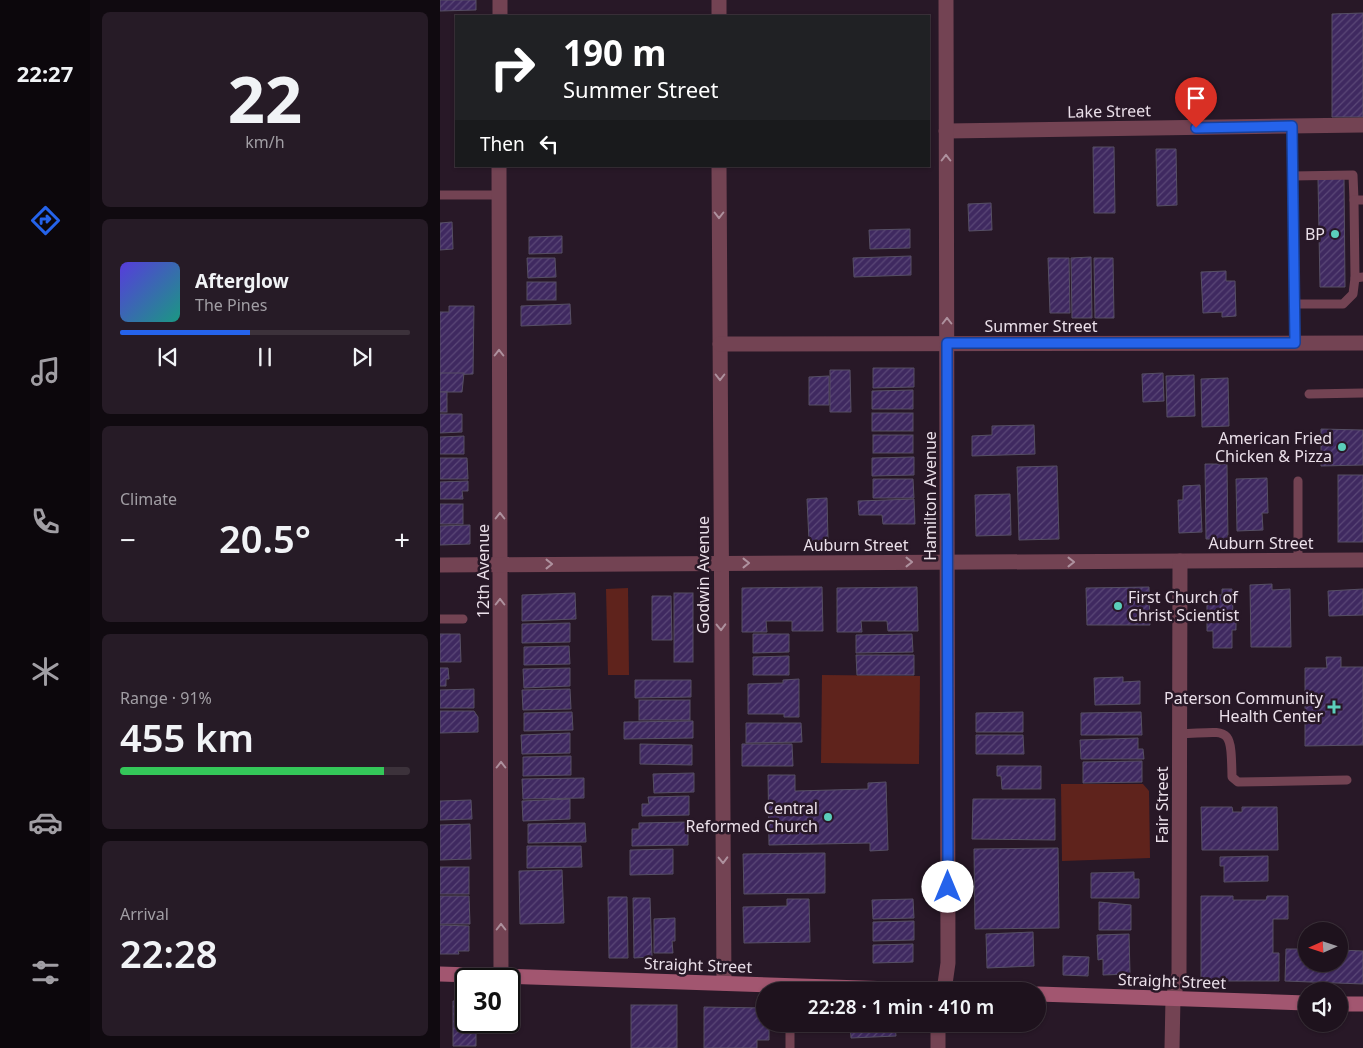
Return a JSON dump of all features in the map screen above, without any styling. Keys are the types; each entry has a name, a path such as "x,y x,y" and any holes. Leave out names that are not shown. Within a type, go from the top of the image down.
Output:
{"main road":[{"name":"Straight Street","path":"440,974 455,974"},
{"name":"Straight Street","path":"520,977 756,985"},
{"name":"Straight Street","path":"1046,994 1298,1003"},
{"path":"1348,1004 1363,1004"}],"street":[{"path":"500,0 500,15"},
{"path":"719,0 719,15"},
{"name":"Hamilton Avenue","path":"945,982 948,963 946,0"},
{"name":"Lake Street","path":"946,131 1363,125"},
{"name":"12th Avenue","path":"499,167 501,968"},
{"name":"Godwin Avenue","path":"719,167 724,983"},
{"name":"Summer Street","path":"720,344 1363,343"},
{"name":"Auburn Street","path":"440,565 1363,560"},
{"name":"Fair Street","path":"1172,1048 1173,998 1179,974 1180,561"},
{"path":"938,1032 938,1048"}],"lane":[{"path":"1292,126 1295,343"},
{"path":"1292,176 1353,175 1359,200 1359,278 1353,294 1343,304 1295,304"},
{"path":"440,195 499,195"},
{"path":"1309,394 1363,393"},
{"path":"1298,482 1298,560"},
{"path":"440,619 463,619"},
{"path":"1180,734 1219,732 1226,735 1232,743 1232,777 1238,782 1347,780"},
{"path":"790,1032 790,1048"}],"shaded area":[{"path":"628,588 629,675 608,675 606,589"},
{"path":"822,675 920,676 919,764 821,763"},
{"path":"1061,784 1143,784 1149,791 1150,858 1062,861"}],"building":[{"path":"440,0 476,0 476,10 440,11"},
{"path":"1363,13 1363,117 1332,117 1332,14"},
{"path":"1093,147 1114,147 1115,213 1094,213"},
{"path":"1156,149 1176,149 1177,205 1157,206"},
{"path":"1344,178 1345,287 1320,287 1318,179"},
{"path":"991,203 992,230 969,231 968,204"},
{"path":"452,222 453,249 440,250 440,223"},
{"path":"910,229 910,248 870,249 869,230"},
{"path":"562,236 562,253 529,254 529,237"},
{"path":"911,256 911,275 854,277 853,258"},
{"path":"1091,257 1092,318 1072,318 1071,258"},
{"path":"527,258 555,258 556,277 528,278"},
{"path":"1048,258 1069,258 1070,313 1050,313"},
{"path":"1094,258 1113,258 1114,318 1095,318"},
{"path":"1226,271 1226,281 1235,281 1236,316 1222,317 1222,312 1203,313 1201,272"},
{"path":"527,282 556,282 556,300 527,300"},
{"path":"570,304 571,324 521,326 521,306"},
{"path":"449,306 474,306 473,374 440,375 440,312 449,312"},
{"path":"873,368 914,368 914,387 873,388"},
{"path":"830,370 850,370 851,412 830,412"},
{"path":"440,373 464,373 462,392 440,392"},
{"path":"1163,373 1164,401 1143,402 1142,374"},
{"path":"1194,375 1195,416 1167,417 1166,376"},
{"path":"829,376 829,405 809,405 809,377"},
{"path":"1228,378 1229,426 1202,427 1201,379"},
{"path":"913,390 913,409 872,409 872,391"},
{"path":"440,392 447,392 447,412 440,412"},
{"path":"872,413 913,413 913,431 872,431"},
{"path":"440,414 462,414 462,432 440,433"},
{"path":"1034,425 1035,454 972,456 972,436 992,435 992,426"},
{"name":"American Fried Chicken & Pizza","path":"1321,429 1363,430 1363,465 1321,466"},
{"path":"873,435 913,435 913,453 873,453"},
{"path":"464,436 464,454 440,454 440,437"},
{"path":"914,457 914,475 872,476 872,458"},
{"path":"440,458 467,458 468,479 440,479"},
{"path":"1205,464 1227,464 1228,539 1206,539"},
{"path":"1057,466 1059,539 1019,540 1017,467"},
{"path":"1338,475 1363,475 1363,542 1338,542"},
{"path":"1267,478 1268,513 1262,513 1263,530 1237,531 1236,479"},
{"path":"873,479 913,479 914,498 873,498"},
{"path":"468,481 468,491 462,491 463,499 440,499 440,482"},
{"path":"1200,485 1202,532 1179,533 1178,500 1183,500 1183,486"},
{"path":"1010,494 1011,535 976,536 975,495"},
{"path":"827,498 828,540 809,541 807,499"},
{"path":"914,499 915,524 883,524 882,515 859,515 858,501"},
{"path":"440,504 463,504 463,524 440,524"},
{"path":"470,525 470,544 440,545 440,526"},
{"path":"1272,584 1272,590 1290,589 1291,647 1251,647 1250,585"},
{"path":"822,587 823,631 792,631 792,621 766,621 767,632 742,632 742,588"},
{"path":"917,587 918,631 888,631 887,621 861,621 862,632 837,632 837,588"},
{"name":"First Church of Christ Scientist","path":"1149,587 1150,625 1087,625 1086,588"},
{"path":"1222,589 1232,589 1233,611 1236,611 1236,630 1232,630 1232,648 1213,648 1213,631 1207,631 1207,595 1222,595"},
{"path":"1363,589 1363,615 1329,616 1328,591"},
{"path":"575,593 576,619 522,621 522,595"},
{"path":"674,593 693,593 693,662 674,662"},
{"path":"652,596 671,596 672,640 652,640"},
{"path":"570,623 570,642 522,643 522,624"},
{"path":"440,634 460,634 461,662 440,662"},
{"path":"753,634 789,634 789,652 753,653"},
{"path":"912,634 913,652 856,653 856,635"},
{"path":"569,646 570,664 524,665 524,647"},
{"path":"856,655 914,655 914,675 857,675"},
{"path":"789,656 789,675 753,675 753,657"},
{"name":"Paterson Community Health Center","path":"1326,657 1341,657 1341,667 1363,667 1363,745 1305,746 1305,668 1327,668"},
{"path":"440,668 448,668 449,679 446,679 446,686 440,686"},
{"path":"570,668 570,686 524,688 523,669"},
{"path":"1123,677 1123,682 1140,681 1140,704 1095,705 1094,678"},
{"path":"799,679 799,717 784,717 784,714 748,714 748,684 783,683 783,680"},
{"path":"635,680 691,680 691,697 635,698"},
{"path":"474,689 474,708 440,708 440,690"},
{"path":"570,689 571,709 523,710 522,690"},
{"path":"639,700 690,700 690,720 639,720"},
{"path":"440,711 474,711 478,717 478,732 440,733"},
{"path":"572,712 573,730 524,731 524,713"},
{"path":"1023,712 1023,732 976,732 976,713"},
{"path":"1141,712 1142,735 1081,735 1081,713"},
{"path":"693,721 693,738 624,739 624,722"},
{"path":"746,723 801,723 802,742 746,743"},
{"path":"570,733 570,753 522,754 521,735"},
{"path":"976,735 1023,735 1024,754 976,754"},
{"path":"1138,738 1138,749 1143,749 1144,759 1081,759 1080,740"},
{"path":"640,744 692,745 692,765 640,764"},
{"path":"742,744 792,744 793,766 742,766"},
{"path":"571,756 571,775 523,776 523,757"},
{"path":"1142,761 1142,782 1083,783 1083,762"},
{"path":"997,766 1041,766 1041,789 1002,789 1001,776 997,776"},
{"path":"694,773 694,792 654,793 653,774"},
{"name":"Central Reformed Church","path":"768,775 795,775 795,791 868,789 868,783 886,782 888,850 870,851 870,843 769,845"},
{"path":"584,778 584,798 523,799 522,779"},
{"path":"689,796 689,815 642,816 642,804 649,804 648,797"},
{"path":"570,799 570,819 523,821 522,801"},
{"path":"973,799 1055,799 1055,840 972,839"},
{"path":"471,800 472,819 440,820 440,801"},
{"path":"1201,807 1232,807 1233,812 1242,812 1242,807 1277,807 1278,850 1202,850"},
{"path":"688,822 688,845 632,846 632,829 639,829 639,823"},
{"path":"585,823 586,842 528,843 528,824"},
{"path":"470,824 471,859 440,860 440,825"},
{"path":"527,846 581,846 582,867 527,868"},
{"path":"1058,848 1059,928 975,929 974,849"},
{"path":"673,849 673,874 630,875 630,850"},
{"path":"825,853 825,893 744,894 743,854"},
{"path":"1268,856 1268,881 1224,882 1224,866 1220,866 1220,857"},
{"path":"440,867 469,867 469,894 440,894"},
{"path":"562,870 564,923 520,924 519,871"},
{"path":"1134,872 1134,879 1139,879 1139,898 1091,898 1091,873"},
{"path":"440,896 469,896 470,924 440,924"},
{"path":"1201,896 1233,896 1233,900 1266,900 1267,896 1288,896 1288,919 1273,919 1273,953 1279,953 1279,981 1201,981"},
{"path":"608,897 627,897 628,958 609,958"},
{"path":"633,898 650,898 652,957 634,958"},
{"path":"787,899 809,899 810,942 744,943 743,907 787,906"},
{"path":"913,899 914,918 873,919 872,900"},
{"path":"1099,902 1131,905 1131,930 1099,930"},
{"path":"675,918 675,941 672,941 673,953 654,953 654,919"},
{"path":"914,921 914,940 873,941 873,922"},
{"path":"440,925 469,926 469,951 458,951 459,954 440,954"},
{"path":"1033,932 1034,966 987,968 986,934"},
{"path":"1129,934 1130,974 1103,975 1103,959 1098,960 1097,935"},
{"path":"913,944 913,962 873,963 873,945"},
{"path":"1286,949 1298,949 1298,972 1348,972 1348,950 1363,951 1363,984 1285,981"},
{"path":"1063,956 1089,957 1088,976 1063,975"},
{"path":"453,1001 455,1001 455,1033 476,1033 476,1046 453,1046"},
{"path":"631,1005 677,1005 677,1048 631,1048"},
{"path":"704,1007 756,1008 756,1032 769,1032 769,1040 757,1040 757,1048 704,1048"},
{"path":"851,1032 896,1032 896,1036 851,1038"}],"place":[{"name":"BP","path":"1335,234"},
{"name":"American Fried Chicken & Pizza","path":"1342,447"},
{"name":"First Church of Christ Scientist","path":"1118,606"},
{"name":"Paterson Community Health Center","path":"1334,707"},
{"name":"Central Reformed Church","path":"828,817"}],"route":[{"path":"948,887 947,343 1295,343 1292,126 1196,128"}]}
